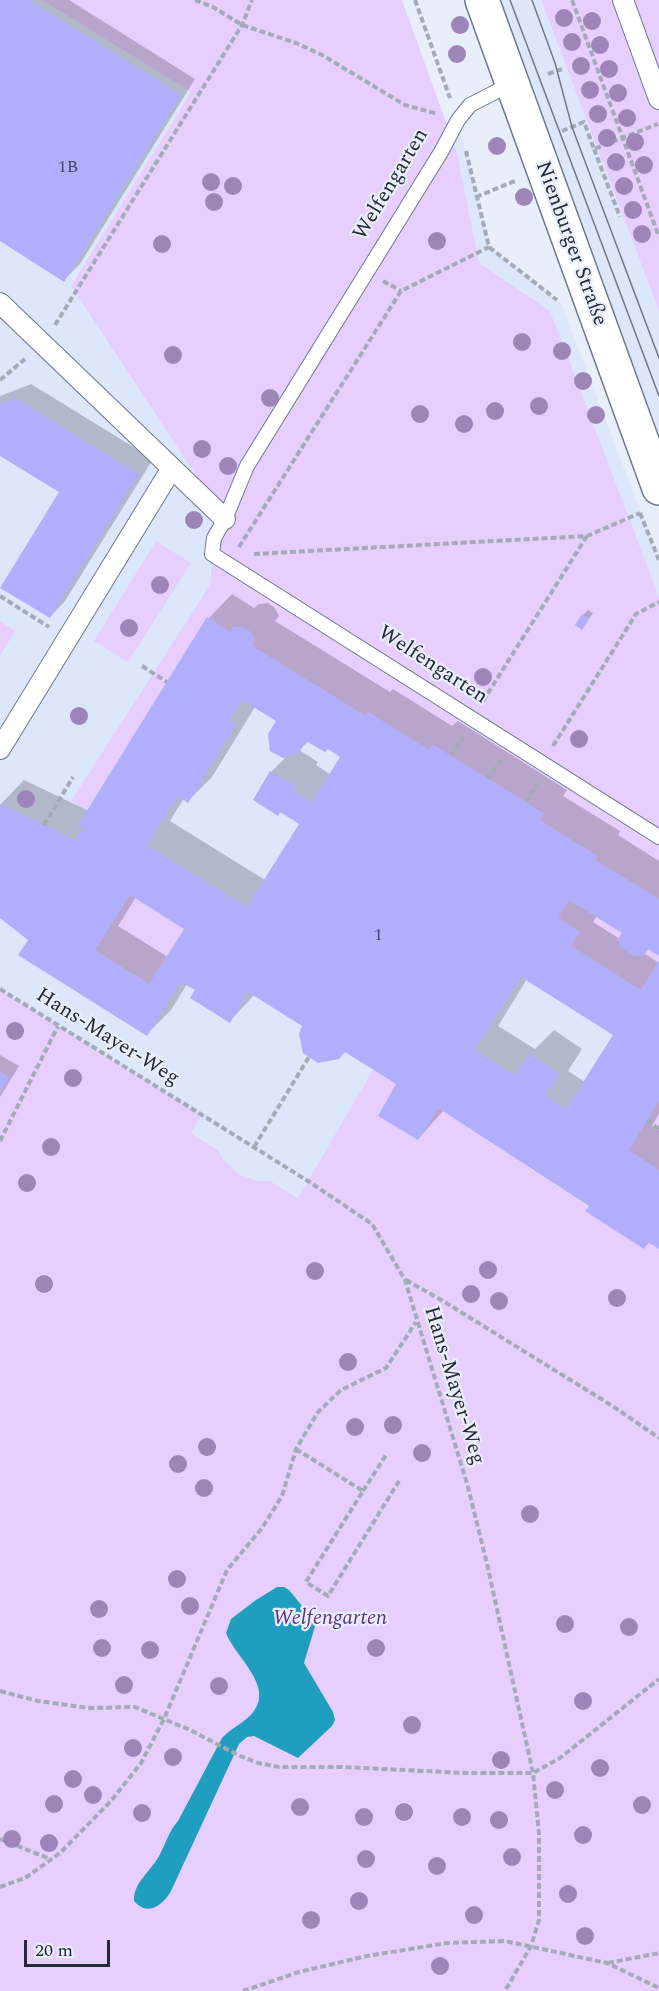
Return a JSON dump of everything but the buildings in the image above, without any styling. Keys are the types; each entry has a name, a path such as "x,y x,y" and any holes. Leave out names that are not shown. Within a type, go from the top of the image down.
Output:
{"street":[{"name":"Nienburger Straße","path":"482,0 542,170 645,501"},
{"path":"623,0 659,99"},
{"path":"0,303 225,519"},
{"path":"0,749 172,468"}],"lane":[{"name":"Welfengarten","path":"513,83 470,105 459,120 247,466 225,519 214,538 212,554 231,560 472,720 659,837"}],"path":[{"path":"195,0 213,7 242,25 296,43 322,55 405,105 459,120"},
{"path":"0,380 43,345 242,25 252,0"},
{"path":"415,0 459,120 489,247 561,303"},
{"path":"572,0 659,237"},
{"path":"548,74 562,69"},
{"path":"605,145 659,124"},
{"path":"594,149 620,217"},
{"path":"476,197 542,170"},
{"path":"231,560 401,291 489,247"},
{"path":"472,720 587,536 645,501 659,560"},
{"path":"231,560 587,536"},
{"path":"0,596 68,638"},
{"path":"541,764 636,614 659,602"},
{"path":"142,666 167,682"},
{"path":"488,779 495,768"},
{"path":"44,825 73,777"},
{"name":"Hans-Mayer-Weg","path":"0,989 308,1181 372,1224 405,1280 468,1487 488,1564 533,1773 539,1834 539,1920 531,1946 505,1991"},
{"path":"0,1142 58,1026"},
{"path":"254,1147 309,1057"},
{"path":"647,1120 659,1129"},
{"path":"405,1280 443,1301 659,1438"},
{"path":"0,1887 25,1878 51,1860 86,1828 141,1763 164,1719 227,1570 262,1528 282,1496 296,1449 318,1412 341,1390 386,1368 417,1322"},
{"path":"296,1449 363,1491"},
{"path":"386,1455 306,1582 328,1596 399,1480"},
{"path":"0,1691 38,1701 89,1708 135,1707 258,1763 296,1768 342,1767 466,1773 533,1773 560,1758 659,1679"},
{"path":"0,1839 51,1860"},
{"path":"243,1991 299,1972 367,1956 447,1944 505,1941 607,1963 659,1988"},
{"path":"607,1963 659,1953"}],"shaded area":[{"path":"0,0 42,0 191,92 71,286 441,152 458,120 489,247 561,303 659,560 659,1249 649,1243 644,1249 585,1211 588,1206 438,1108 418,1140 378,1116 396,1084 298,1198 270,1181 257,1181 238,1174 191,1132 201,1115 0,989"},
{"path":"499,0 541,0 659,311 659,446"}],"green space":[{"path":"42,0 402,0 457,153 479,263 550,311 659,597 659,899 595,860 597,856 540,820 544,814 432,745 429,750 368,712 366,716 252,646 255,640 247,630 233,627 230,632 208,617 87,810 71,801 210,585 214,538 225,519 71,286 191,92"},
{"path":"541,0 659,0 659,311"},
{"path":"156,541 191,563 128,662 94,641"},
{"path":"0,621 15,631 0,656"},
{"path":"130,895 184,929 149,984 95,950"},
{"path":"569,900 622,933 618,939 620,947 634,956 644,955 648,949 659,956 659,961 641,990 571,946 580,932 558,918"},
{"name":"Welfengarten","path":"0,989 202,1115 191,1133 219,1151 222,1158 238,1174 257,1181 270,1181 298,1198 373,1070 396,1084 379,1116 418,1140 438,1108 588,1206 586,1211 644,1249 649,1243 659,1249 659,1991 0,1991 0,1092 9,1077 0,1072"},
{"path":"659,1101 659,1170 629,1150"}],"water":[{"path":"277,1587 289,1590 316,1623 304,1663 333,1712 335,1720 332,1726 298,1758 254,1736 247,1737 239,1744 171,1891 164,1901 155,1907 150,1909 139,1906 134,1901 136,1888 156,1862 222,1738 251,1715 259,1701 256,1681 226,1633 231,1619"}],"tram line":[{"path":"510,0 659,396"},
{"path":"532,0 555,63 572,127 659,358"}]}
